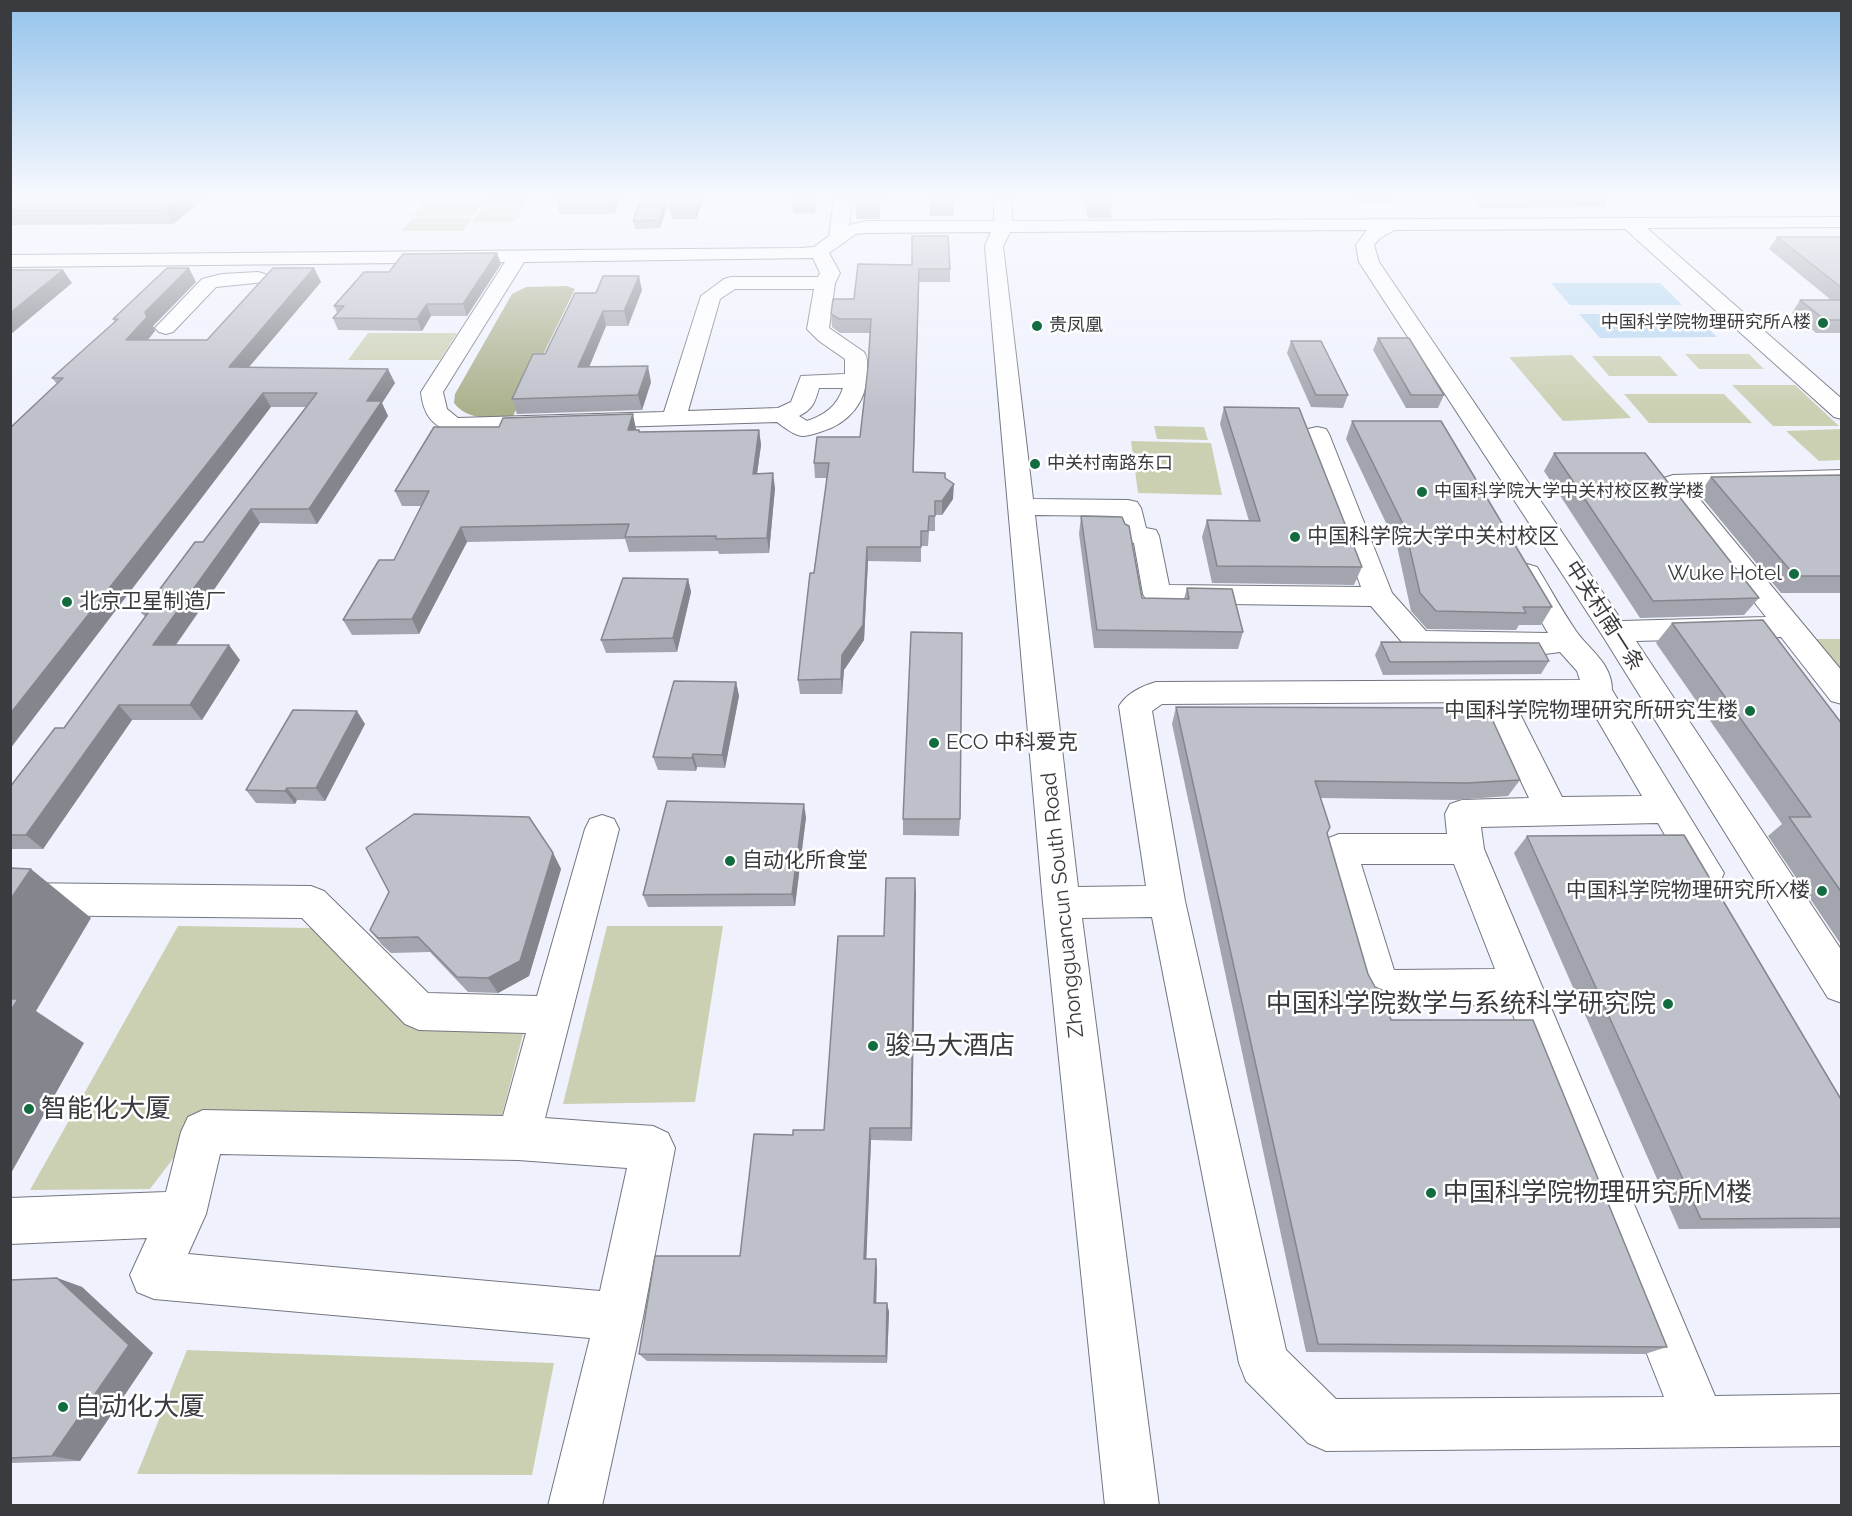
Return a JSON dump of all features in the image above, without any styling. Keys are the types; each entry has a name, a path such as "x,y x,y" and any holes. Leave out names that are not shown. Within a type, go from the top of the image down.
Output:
{"street":[{"path":"511,270 432,392 433,406 439,418 454,425 782,415 802,406 809,381 856,381"},
{"path":"782,415 803,429 821,425 840,414 852,399 856,381 856,357 818,329 825,283 830,273 828,270"},
{"name":"Zhongguancun South Road","path":"996,270 1061,903 1132,1506"},
{"name":"中关村南一条","path":"1374,270 1618,637 1842,985"},
{"path":"1690,270 1842,412"},
{"path":"166,328 209,283 222,280 308,278"},
{"path":"482,278 506,278"},
{"path":"674,419 711,296 731,283 825,283"},
{"path":"1317,434 1379,597 1418,641 1545,644 1575,649 1618,637 1789,627"},
{"path":"1842,478 1672,483 1842,693"},
{"path":"1021,507 1128,508 1134,535 1146,536 1157,594 1379,597"},
{"path":"1512,548 1575,649 1596,677 1596,691 1722,900"},
{"path":"1493,691 1552,811"},
{"path":"1596,691 1156,693 1135,706 1167,902 1264,1363 1326,1425 1842,1420"},
{"path":"1668,809 1462,814 1466,849 1700,1422"},
{"path":"518,1138 602,829"},
{"path":"1466,849 1339,849 1380,988 1521,987"},
{"path":"10,899 311,902 419,1011 552,1015"},
{"path":"1061,903 1167,902"},
{"path":"575,1506 619,1317 653,1148 518,1138 203,1132 183,1214 154,1275 619,1317"},
{"path":"10,1221 183,1214"}],"green space":[{"path":"567,286 575,289 513,416 473,416 460,409 454,403 455,394 512,294 526,287"},
{"path":"368,333 457,333 440,360 348,360"},
{"path":"1685,354 1749,354 1764,369 1699,369"},
{"path":"1572,355 1631,418 1563,421 1509,357"},
{"path":"1592,356 1660,356 1678,376 1609,376"},
{"path":"1732,385 1795,385 1839,426 1773,426"},
{"path":"1624,394 1724,394 1752,423 1649,423"},
{"path":"1154,426 1204,427 1208,440 1157,439"},
{"path":"1841,429 1841,460 1819,461 1786,431"},
{"path":"1131,441 1211,443 1222,495 1138,493"},
{"path":"1815,639 1841,639 1841,670"},
{"path":"178,926 312,928 412,1028 523,1034 500,1123 207,1114 150,1189 30,1190"},
{"path":"607,926 723,926 695,1102 563,1104"},
{"path":"187,1350 554,1363 532,1475 137,1474"}],"water":[{"path":"1551,283 1660,283 1682,305 1570,305"},
{"path":"1579,314 1693,314 1717,337 1600,338"}],"building":[{"path":"10,270 63,270 10,313"},
{"path":"165,270 187,270 145,312 147,317 126,340 207,340 271,270 313,270 229,367 388,369 367,401 382,401 309,509 251,509 153,645 229,645 190,705 119,705 26,835 10,835 10,787 55,728 64,728 148,613 142,613 195,542 203,542 317,393 263,393 10,714 10,428 63,378 52,378 118,319 113,319"},
{"path":"391,270 486,270 463,304 427,304 417,319 333,318 344,306 334,306 364,272 389,272"},
{"path":"857,270 919,270 913,472 945,473 945,478 954,484 942,501 935,501 935,516 929,516 928,531 921,531 921,547 867,547 863,625 842,655 841,679 798,680 810,573 814,573 829,463 814,463 817,437 860,437 871,319 839,319 831,314 833,299 854,299"},
{"path":"1819,270 1842,270 1842,288"},
{"path":"603,276 639,276 624,311 603,311 578,367 648,366 638,395 512,399 533,354 545,354 575,293 596,293"},
{"path":"1800,300 1842,300 1842,320 1825,320"},
{"path":"1378,338 1409,338 1444,395 1411,395"},
{"path":"1291,341 1321,341 1348,395 1316,395"},
{"path":"1224,407 1299,408 1362,567 1217,566 1207,520 1260,521"},
{"path":"633,414 628,430 639,430 639,432 759,430 753,474 773,473 767,538 625,537 629,524 461,527 412,619 343,620 379,560 394,560 429,491 395,491 434,427 499,427 503,418"},
{"name":"中国科学院大学中关村校区教学楼","path":"1352,421 1441,421 1552,607 1523,607 1526,613 1436,611 1420,593 1405,528"},
{"path":"1554,453 1645,453 1759,598 1653,601"},
{"path":"1842,475 1842,576 1795,576 1711,477"},
{"path":"1081,516 1122,517 1125,524 1129,526 1142,598 1189,599 1187,588 1232,589 1243,632 1097,630"},
{"path":"623,578 688,579 673,638 601,640"},
{"path":"1763,620 1842,724 1842,893 1789,817 1811,817 1672,623"},
{"name":"ECO 中科爱克","path":"911,632 962,633 960,819 903,819"},
{"path":"1381,642 1539,643 1549,661 1390,662"},
{"path":"674,681 736,682 722,755 693,754 692,758 653,757"},
{"name":"中国科学院物理研究所M楼","path":"1176,707 1487,708 1520,780 1467,783 1315,781 1330,827 1327,833 1368,974 1375,987 1382,990 1391,1020 1533,1020 1667,1347 1318,1344"},
{"path":"293,710 357,711 316,788 287,788 285,791 246,790"},
{"name":"自动化所食堂","path":"667,801 804,804 792,894 643,895"},
{"path":"414,814 529,817 553,853 520,961 488,978 457,977 418,937 378,938 370,930 389,892 366,848"},
{"name":"中国科学院数学与系统科学研究院","path":"1684,835 1842,1101 1842,1218 1701,1219 1527,836"},
{"path":"10,868 31,869 10,900"},
{"name":"骏马大酒店","path":"886,878 915,878 911,1128 870,1128 864,1259 876,1259 874,1303 887,1303 886,1356 639,1354 655,1256 740,1256 754,1134 793,1135 793,1130 824,1130 838,936 884,936"},
{"path":"10,999 18,999 10,1012"},
{"name":"自动化大厦","path":"57,1278 129,1345 52,1456 10,1458 10,1280"}],"place":[{"name":"中国科学院物理研究所A楼","path":"1823,323"},
{"name":"贵凤凰","path":"1037,326"},
{"name":"中关村南路东口","path":"1035,464"},
{"name":"中国科学院大学中关村校区教学楼","path":"1422,492"},
{"name":"中国科学院大学中关村校区","path":"1295,537"},
{"name":"Wuke Hotel","path":"1794,574"},
{"name":"北京卫星制造厂","path":"67,602"},
{"name":"中国科学院物理研究所研究生楼","path":"1750,711"},
{"name":"ECO 中科爱克","path":"934,743"},
{"name":"自动化所食堂","path":"730,861"},
{"name":"中国科学院物理研究所X楼","path":"1822,891"},
{"name":"中国科学院数学与系统科学研究院","path":"1668,1004"},
{"name":"骏马大酒店","path":"873,1046"},
{"name":"智能化大厦","path":"29,1109"},
{"name":"中国科学院物理研究所M楼","path":"1431,1193"},
{"name":"自动化大厦","path":"63,1407"}]}
